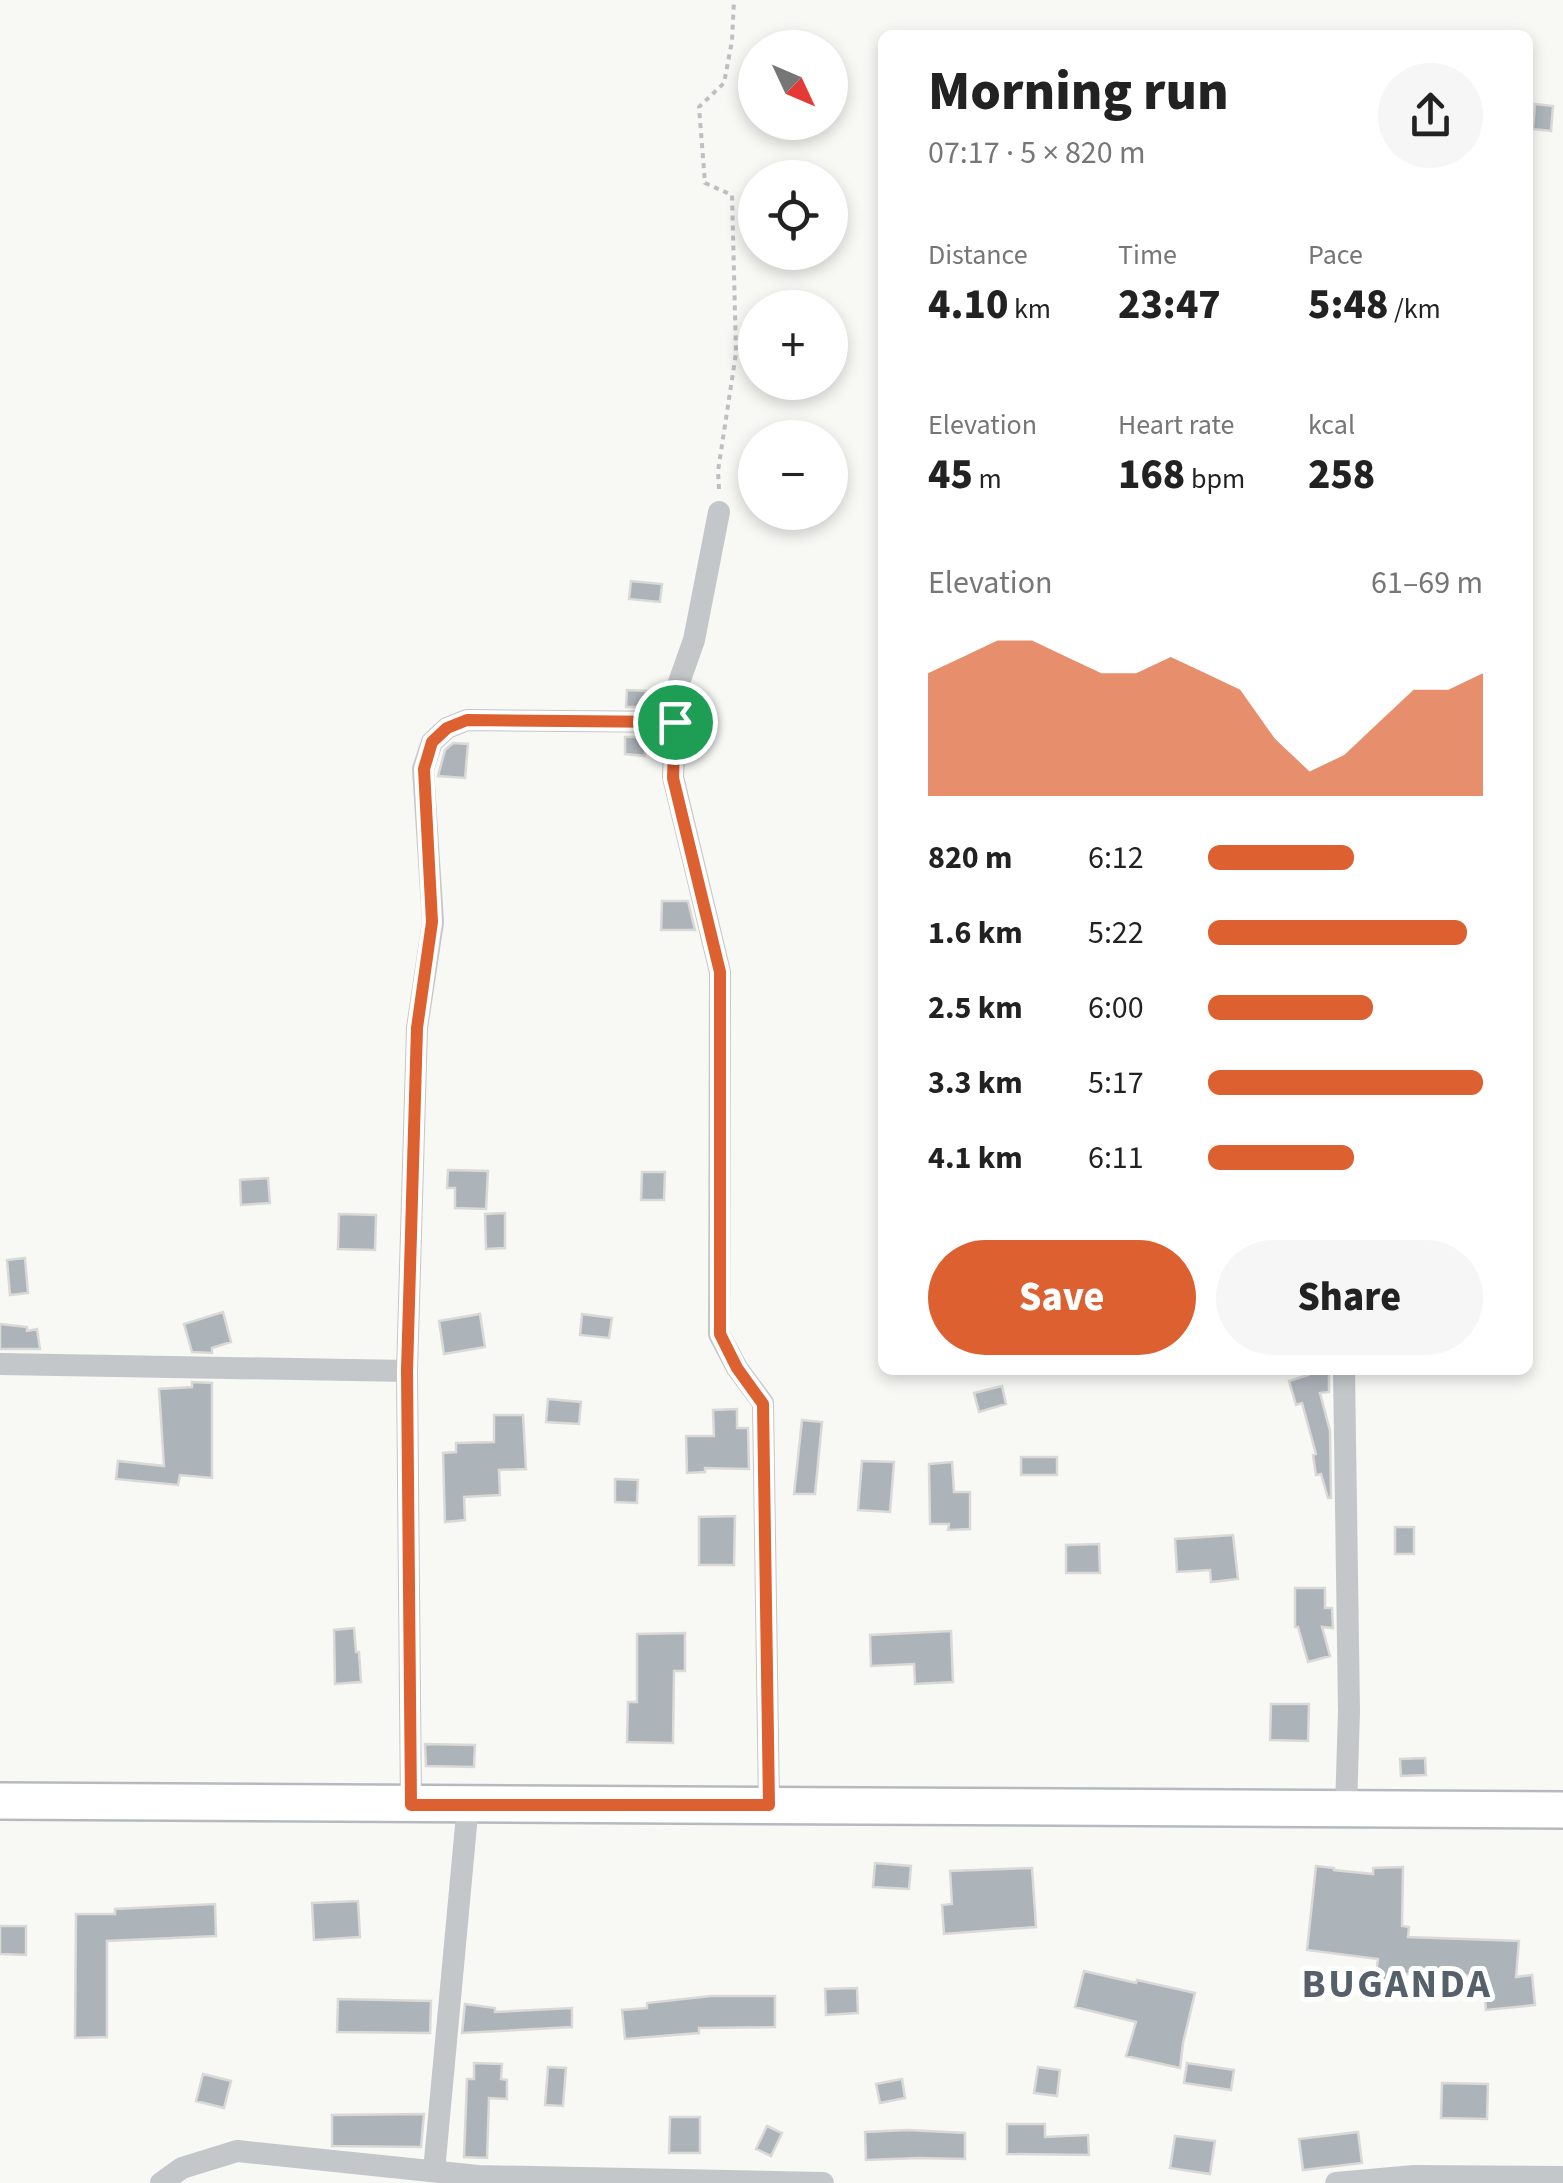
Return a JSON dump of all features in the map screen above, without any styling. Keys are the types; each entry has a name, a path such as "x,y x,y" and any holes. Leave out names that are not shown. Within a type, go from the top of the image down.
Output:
{"main road":[{"path":"0,1802 1563,1810"}],"street":[{"path":"719,512 694,640 677,688 673,778 720,972 720,1334 737,1368 763,1404 769,1805"},
{"path":"411,1805 407,1371 417,1028 432,922 424,769 432,742 447,728 467,720 675,722"},
{"path":"0,1364 407,1371"},
{"path":"1344,1375 1346,1808"},
{"path":"434,2171 468,1804"},
{"path":"162,2183 182,2168 237,2152 478,2176 824,2183"},
{"path":"1336,2183 1414,2176 1563,2177"}],"path":[{"path":"719,512 718,471 736,353 732,195 704,183 699,107 724,83 734,0"}],"building":[{"path":"1535,104 1553,106 1551,131 1533,129"},
{"path":"631,581 662,584 660,602 629,599"},
{"path":"627,690 646,691 646,707 626,707"},
{"path":"625,737 645,737 645,756 625,754"},
{"path":"453,743 468,744 465,778 438,776 445,750"},
{"path":"662,901 688,901 695,930 661,930"},
{"path":"448,1170 488,1171 486,1209 455,1208 455,1188 447,1188"},
{"path":"642,1172 665,1172 664,1200 641,1200"},
{"path":"268,1178 270,1203 241,1205 240,1180"},
{"path":"505,1213 505,1248 486,1249 485,1214"},
{"path":"339,1214 376,1215 375,1250 338,1249"},
{"path":"25,1258 28,1293 10,1295 7,1260"},
{"path":"223,1312 231,1342 212,1348 212,1353 192,1352 184,1324"},
{"path":"480,1314 485,1347 444,1354 439,1321"},
{"path":"582,1314 612,1318 609,1338 580,1335"},
{"path":"0,1324 27,1327 27,1331 37,1329 40,1349 0,1349"},
{"path":"1308,1375 1329,1375 1329,1392 1320,1393 1330,1431 1331,1498 1321,1474 1316,1475 1316,1454 1302,1403 1296,1405 1289,1381"},
{"path":"192,1382 212,1383 212,1478 180,1475 178,1485 116,1479 118,1461 164,1466 159,1389 192,1387"},
{"path":"1002,1386 1006,1404 979,1412 974,1393"},
{"path":"548,1399 581,1402 579,1424 546,1422"},
{"path":"737,1409 737,1428 748,1428 749,1469 705,1468 705,1472 687,1473 686,1436 714,1436 713,1410"},
{"path":"494,1415 523,1415 526,1469 499,1470 500,1495 464,1497 465,1520 445,1522 443,1453 456,1452 456,1443 494,1442"},
{"path":"802,1420 822,1422 815,1494 794,1494"},
{"path":"1021,1457 1057,1457 1057,1475 1021,1475"},
{"path":"862,1461 894,1462 890,1512 858,1510"},
{"path":"952,1462 954,1492 970,1492 970,1529 948,1530 949,1524 930,1524 929,1464"},
{"path":"615,1479 638,1480 637,1503 615,1502"},
{"path":"735,1516 734,1565 699,1565 699,1517"},
{"path":"1395,1527 1414,1527 1414,1554 1395,1554"},
{"path":"1233,1535 1238,1579 1211,1582 1210,1570 1177,1572 1175,1539"},
{"path":"1099,1544 1100,1573 1066,1573 1066,1545"},
{"path":"1295,1588 1325,1588 1325,1608 1332,1608 1333,1628 1322,1627 1330,1656 1308,1662 1295,1627"},
{"path":"354,1628 361,1682 335,1684 334,1630"},
{"path":"951,1631 953,1682 915,1684 914,1664 871,1666 870,1635"},
{"path":"685,1633 685,1671 674,1671 673,1743 627,1742 628,1702 637,1702 637,1634"},
{"path":"1271,1704 1309,1704 1308,1741 1270,1740"},
{"path":"425,1744 475,1745 474,1767 426,1766"},
{"path":"1425,1758 1426,1775 1401,1776 1400,1759"},
{"path":"875,1863 911,1866 909,1889 873,1887"},
{"path":"1316,1866 1373,1874 1373,1868 1403,1867 1402,1926 1409,1927 1408,1937 1519,1941 1516,1977 1532,1975 1535,2005 1486,2010 1483,1976 1403,1974 1401,1984 1375,1981 1378,1959 1307,1950"},
{"path":"1032,1868 1036,1927 944,1934 942,1905 952,1904 950,1871"},
{"path":"358,1901 360,1937 314,1940 312,1903"},
{"path":"215,1904 216,1936 107,1941 107,2037 75,2038 76,1914"},
{"path":"0,1926 26,1926 26,1955 0,1954"},
{"path":"1084,1971 1195,1993 1180,2068 1126,2056 1136,2022 1075,2007"},
{"path":"857,1988 858,2013 826,2015 825,1989"},
{"path":"711,1996 775,1996 775,2027 699,2028 699,2033 625,2039 622,2010 647,2008 647,2003"},
{"path":"338,1999 431,2001 430,2033 337,2032"},
{"path":"465,2004 495,2008 495,2012 572,2008 572,2027 462,2033"},
{"path":"474,2063 502,2064 501,2079 507,2080 507,2099 489,2098 487,2158 464,2157 467,2079 474,2079"},
{"path":"1187,2063 1234,2070 1231,2090 1184,2083"},
{"path":"548,2067 566,2068 563,2106 545,2105"},
{"path":"1038,2067 1060,2070 1057,2096 1034,2093"},
{"path":"203,2074 231,2081 224,2108 196,2101"},
{"path":"902,2079 905,2098 880,2103 876,2084"},
{"path":"1442,2083 1488,2084 1487,2119 1441,2118"},
{"path":"424,2114 421,2147 332,2146 332,2115"},
{"path":"670,2117 700,2117 700,2153 669,2153"},
{"path":"1007,2124 1045,2124 1045,2137 1088,2135 1089,2155 1007,2154"},
{"path":"767,2126 782,2133 771,2156 756,2149"},
{"path":"865,2132 965,2133 965,2159 866,2160"},
{"path":"1358,2132 1362,2163 1303,2170 1299,2139"},
{"path":"1175,2136 1215,2141 1210,2174 1170,2168"}],"district":[{"name":"BUGANDA","path":"1397,1984"}],"route":[{"path":"467,720 675,722 673,778 720,972 720,1334 737,1368 763,1404 769,1805 411,1805 407,1371 417,1028 432,922 424,769 432,742 447,728 467,720"}]}
